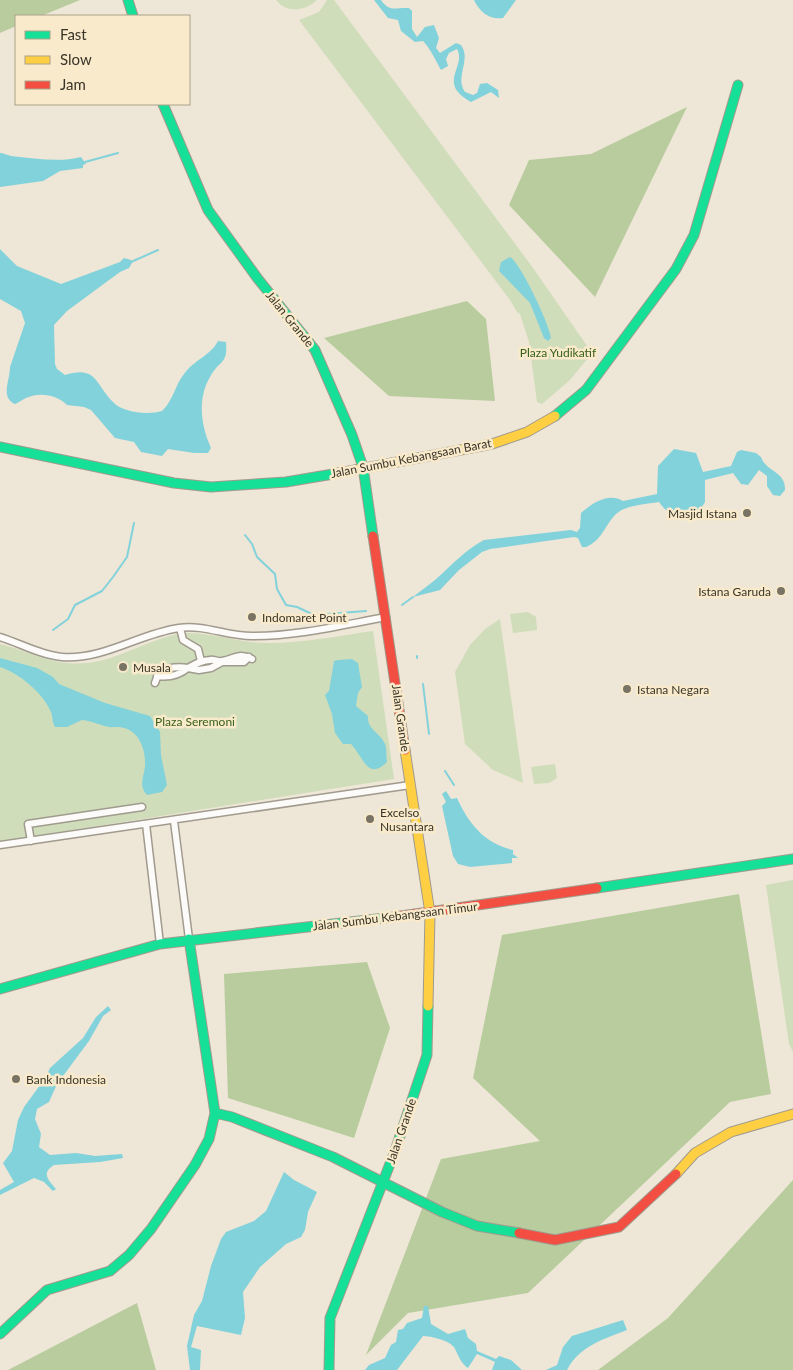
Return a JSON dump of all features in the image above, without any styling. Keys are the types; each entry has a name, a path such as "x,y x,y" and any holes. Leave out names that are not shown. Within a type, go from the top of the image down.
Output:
{"street":[{"path":"128,0 133,15"},
{"name":"Jalan Sumbu Kebangsaan Barat","path":"0,447 174,483 211,487 286,482 454,452 492,444 518,435 557,415 586,390 676,269 694,234 706,199 738,85"},
{"name":"Jalan Grande","path":"163,105 208,210 258,279 315,350 352,435 363,468 430,913 427,1055 395,1151 359,1239 330,1318 329,1366"},
{"path":"0,637 43,652 77,657 98,654 143,638 180,628 216,631 233,636 267,636 386,617"},
{"path":"180,628 183,640 198,649 201,661"},
{"path":"188,668 201,661 210,659 222,662 244,662 250,658"},
{"path":"156,680 166,669 178,666 199,670 211,668 222,662"},
{"path":"0,845 410,785"},
{"path":"31,841 28,824 142,807"},
{"path":"0,1334 47,1290 110,1271 129,1256 151,1229 196,1165 209,1139 215,1114 174,821"},
{"path":"146,824 160,944"},
{"name":"Jalan Sumbu Kebangsaan Timur","path":"0,989 160,944 189,939 430,913 793,859"},
{"path":"215,1114 232,1117 333,1157 442,1212 477,1226 555,1240 619,1227 671,1179 695,1153 730,1132 793,1114"}],"green space":[{"path":"0,0 80,0 43,15 15,15 15,26 0,33"},
{"path":"276,0 317,0 302,9 291,9"},
{"name":"Plaza Yudikatif","path":"327,0 334,0 533,268 592,353 570,380 542,404 537,402 529,342 520,314 299,20 319,12"},
{"path":"687,107 595,297 509,205 529,160 591,154"},
{"path":"467,301 486,319 495,401 389,396 324,338"},
{"path":"528,612 536,617 537,630 513,633 510,614"},
{"path":"500,619 523,783 493,770 465,744 455,672 470,645 485,629"},
{"name":"Plaza Seremoni","path":"373,631 394,779 0,841 0,644 50,660 75,664 104,660 168,636 187,633 253,642 277,643"},
{"path":"555,764 557,778 549,783 534,784 531,767"},
{"path":"793,880 793,1052 789,1044 766,885"},
{"path":"739,894 771,1094 730,1102 528,1293 408,1313 366,1355 441,1159 540,1141 473,1078 502,935"},
{"path":"367,962 390,1028 354,1138 228,1098 224,974"},
{"path":"793,1180 793,1370 598,1370 668,1318"},
{"path":"137,1303 156,1370 8,1370"}],"water":[{"path":"374,0 381,0 390,8 409,8 412,11 412,29 417,37 425,27 434,25 439,38 436,48 440,53 456,43 461,45 465,57 461,80 465,92 473,95 477,93 480,84 487,83 498,90 499,98 491,92 471,102 461,95 455,88 454,82 459,56 457,49 449,53 446,59 448,66 441,70 423,41 415,42 401,31 398,20 388,18"},
{"path":"474,0 516,0 503,18 493,18 479,8"},
{"path":"0,153 46,160 64,160 81,157 86,164 83,165 83,168 60,171 43,181 0,187"},
{"path":"0,249 17,266 61,284 120,262 124,258 131,260 132,263 129,268 120,272 67,311 54,325 55,364 57,369 65,375 83,372 90,374 113,402 123,409 143,413 162,411 169,403 181,378 188,369 211,351 218,341 226,342 226,355 210,377 203,394 203,422 211,448 208,453 168,449 162,456 141,452 134,442 115,438 91,410 84,407 67,405 55,397 44,395 27,398 15,404 10,401 7,388 10,367 25,323 21,311 0,299"},
{"path":"510,257 515,261 527,281 540,308 551,338 548,341 544,338 530,303 499,271 501,262"},
{"path":"674,449 696,453 703,472 731,466 737,452 741,450 756,453 767,466 779,475 785,490 780,496 773,495 767,486 767,476 759,470 748,485 741,484 733,473 705,480 705,502 700,510 676,515 671,514 659,502 639,505 620,511 611,519 597,540 586,547 582,547 578,538 574,537 490,549 482,552 459,570 440,590 413,597 464,553 484,540 571,530 577,532 580,528 581,513 595,502 606,498 623,501 657,494 658,466"},
{"path":"0,658 37,668 53,677 59,684 105,703 150,716 160,732 161,755 167,785 162,792 147,795 144,791 142,784 145,766 143,748 138,738 130,730 82,720 67,727 55,727 51,712 42,698 22,679 0,667"},
{"path":"352,659 358,663 362,687 358,693 356,706 368,716 370,725 385,744 387,762 381,767 371,768 363,761 351,744 343,744 335,733 332,714 325,695 329,691 334,661"},
{"path":"446,791 451,799 457,798 466,816 486,838 513,850 513,854 518,858 512,858 512,863 470,867 458,864 453,856 442,806 446,802 442,794"},
{"path":"108,1006 111,1010 103,1016 89,1041 57,1084 49,1102 37,1109 35,1119 41,1134 39,1147 50,1155 76,1153 95,1156 122,1154 123,1158 100,1162 54,1165 47,1174 48,1180 56,1189 53,1191 44,1182 34,1178 0,1195 0,1190 14,1182 3,1163 12,1151 18,1120 24,1107 46,1077 50,1068 83,1038 96,1017"},
{"path":"284,1172 294,1180 317,1192 308,1212 305,1230 301,1237 286,1244 260,1267 243,1292 245,1318 241,1335 197,1326 191,1347 201,1350 200,1370 190,1370 187,1346 194,1315 202,1301 211,1266 221,1239 226,1232 254,1221 266,1211"},
{"path":"424,1306 428,1306 431,1324 448,1334 465,1329 468,1338 476,1344 477,1351 496,1359 499,1356 511,1360 522,1370 492,1370 495,1362 477,1354 468,1368 461,1361 454,1347 448,1342 423,1336 397,1370 365,1370 369,1365 385,1358 391,1345 396,1342 398,1330 403,1329 407,1323 422,1318"},
{"path":"623,1320 627,1330 601,1340 585,1349 567,1370 546,1370 557,1365 563,1347 572,1336"}],"waterway":[{"path":"85,162 118,153"},
{"path":"131,262 158,250"},
{"path":"53,630 68,619 75,605 102,591 113,577 127,557 134,523"},
{"path":"245,535 252,544 257,557 275,574 277,589 286,605 297,607 314,615 366,611"},
{"path":"402,605 413,597"},
{"path":"423,684 429,734"},
{"path":"445,771 454,785"}],"traffic: fast":[{"path":"128,0 133,15"},
{"path":"555,416 586,390 676,269 694,235 738,85"},
{"path":"163,105 208,210 258,279 315,350 352,435 363,467 373,536"},
{"path":"0,447 174,483 211,487 286,482 339,473"},
{"path":"597,888 793,859"},
{"path":"0,989 160,944 394,917"},
{"path":"0,1334 47,1290 110,1271 129,1255 151,1229 195,1165 209,1139 215,1113 189,939"},
{"path":"329,1370 330,1318 395,1151 427,1055 428,1006"},
{"path":"215,1113 232,1117 333,1157 442,1212 477,1226 519,1233"}],"traffic: slow":[{"path":"339,473 492,444 527,432 555,416"},
{"path":"405,750 430,913 428,1006"},
{"path":"676,1174 695,1153 731,1132 793,1114"}],"traffic: jam":[{"path":"373,536 405,750"},
{"path":"394,917 597,888"},
{"path":"519,1233 555,1240 619,1227 676,1174"}],"place":[{"name":"Masjid Istana","path":"747,513"},
{"name":"Istana Garuda","path":"781,591"},
{"name":"Indomaret Point","path":"252,617"},
{"name":"Musala","path":"123,667"},
{"name":"Istana Negara","path":"627,689"},
{"name":"Excelso Nusantara","path":"370,819"},
{"name":"Bank Indonesia","path":"16,1079"}]}
